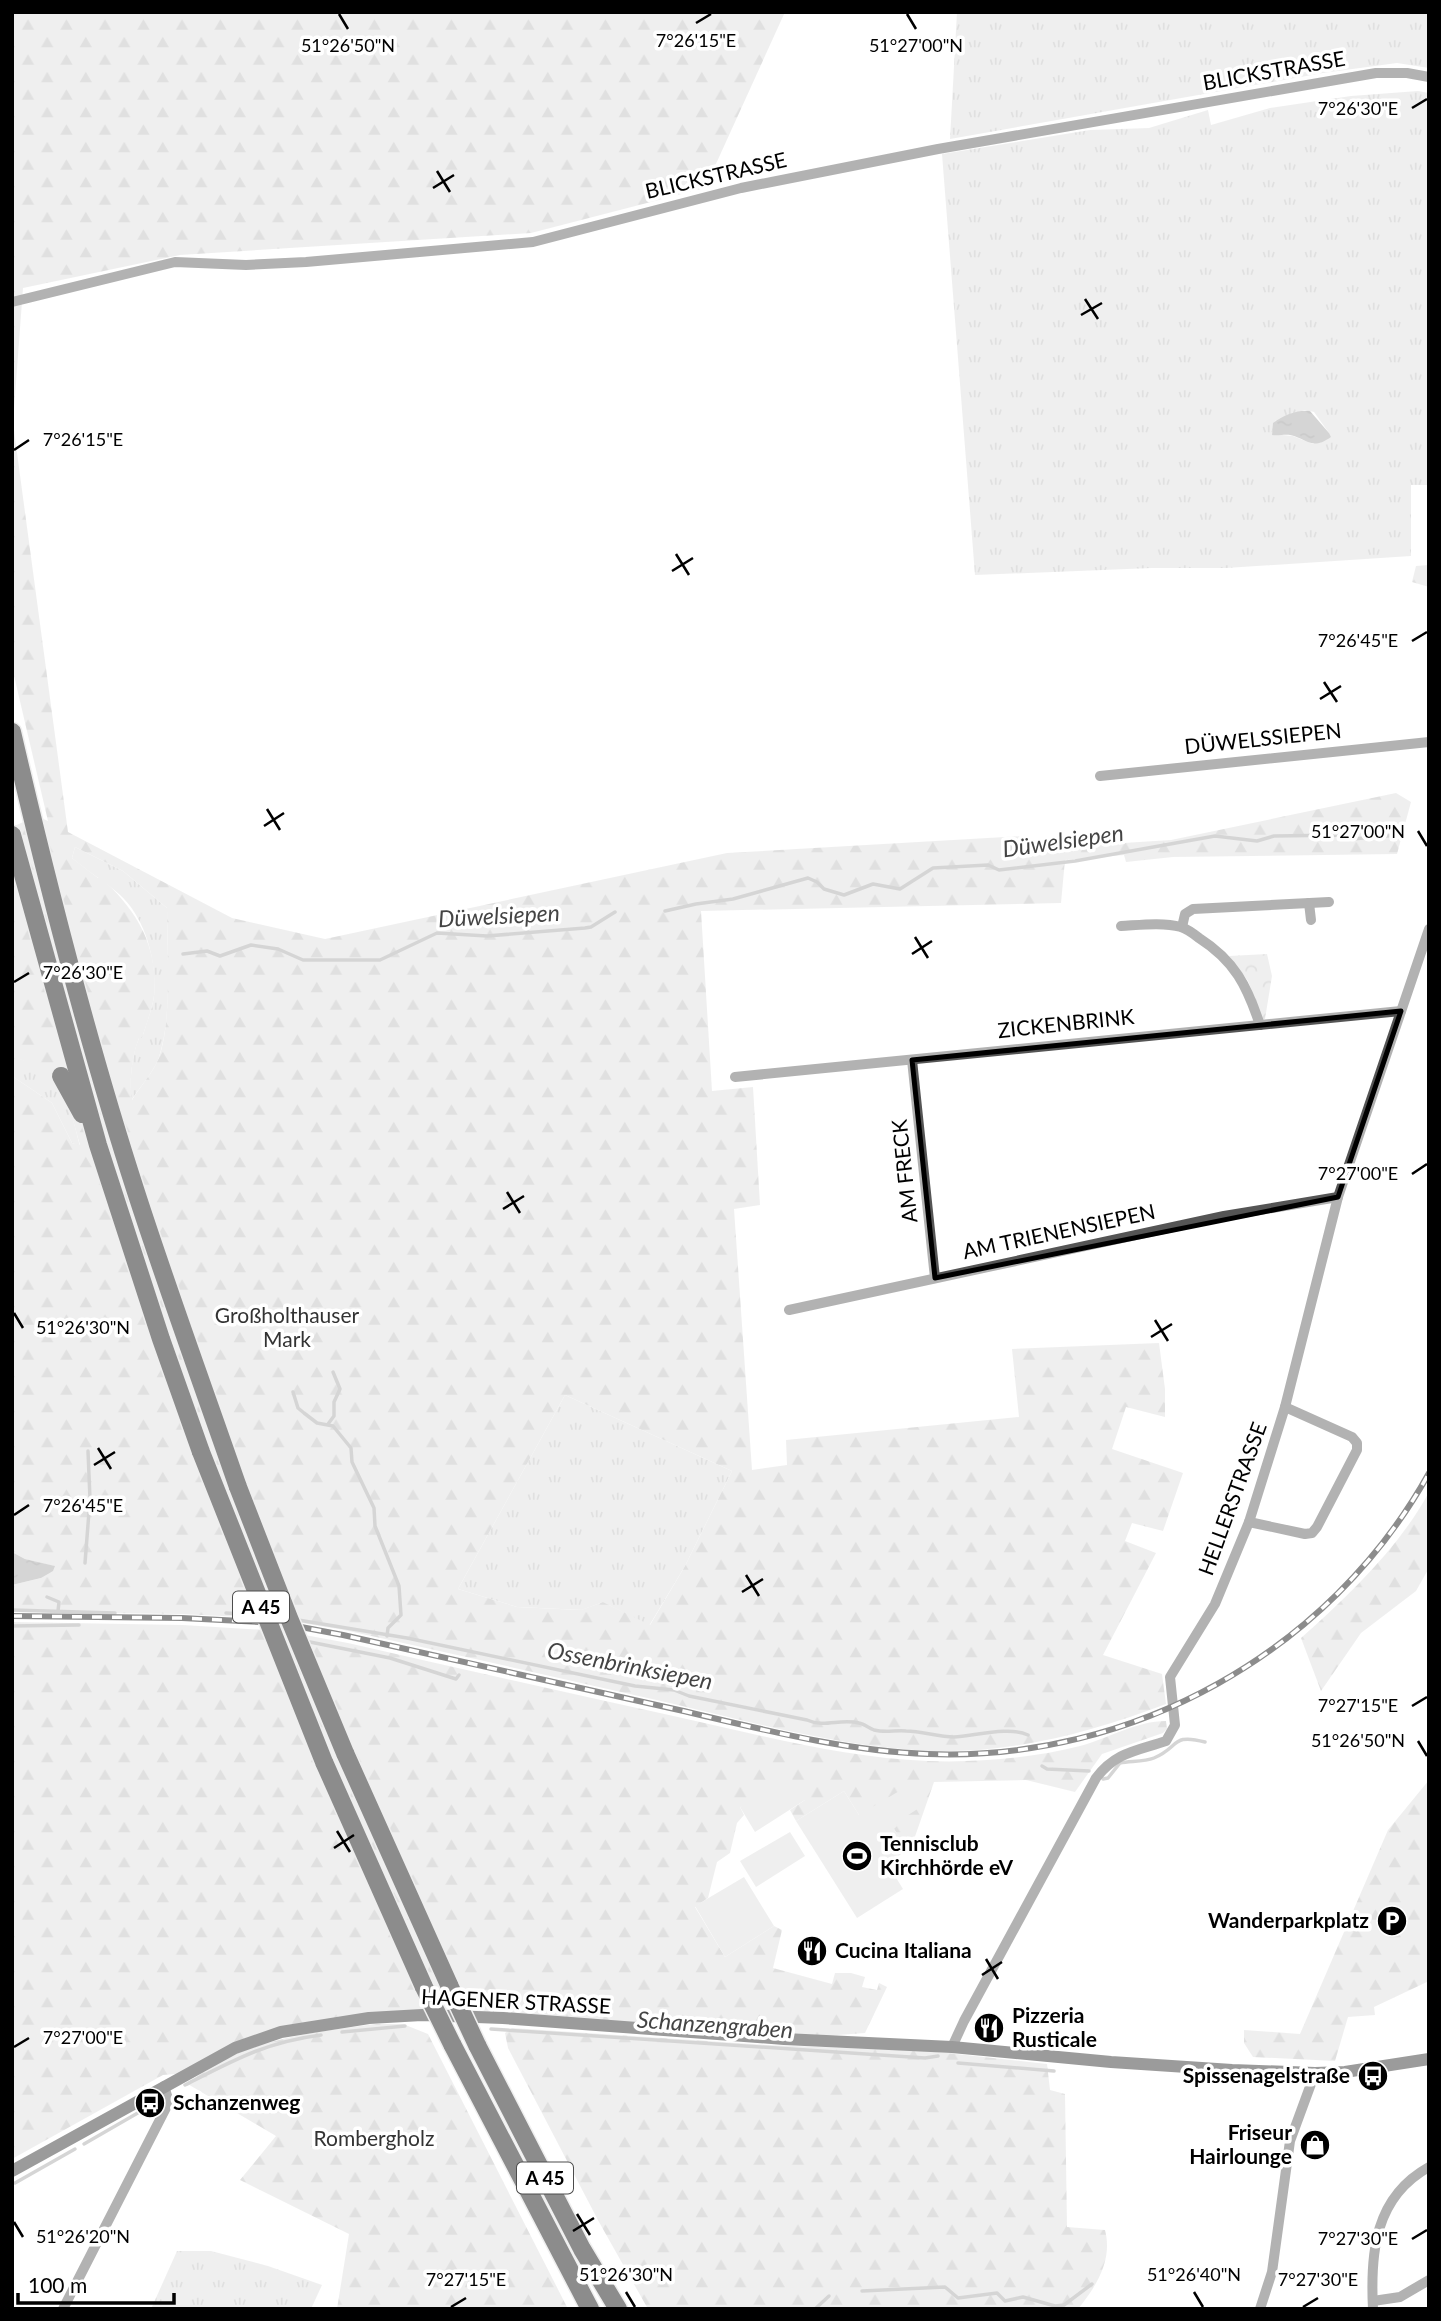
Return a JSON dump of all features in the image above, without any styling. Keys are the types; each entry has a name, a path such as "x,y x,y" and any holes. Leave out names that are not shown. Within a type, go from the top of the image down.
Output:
{"highway":[{"path":"13,736 41,810"},
{"name":"A 45","path":"13,736 72,975 136,1191 271,1575 345,1753 477,2045 582,2249 618,2309"},
{"name":"A 45","path":"12,835 98,1144 201,1452 324,1762 424,1987 590,2309"},
{"path":"61,1076 98,1144"},
{"path":"133,1144 136,1191"}],"main road":[{"name":"HAGENER STRASSE","path":"12,2171 234,2048 281,2032 383,2017 422,2015 503,2018 784,2039 952,2047 1171,2067 1315,2073 1371,2069 1429,2059"}],"street":[{"name":"BLICKSTRASSE","path":"16,301 175,262 246,265 306,262 533,242 741,188 938,149 1376,73 1406,73 1429,77"},
{"name":"DÜWELSSIEPEN","path":"1100,776 1429,742"},
{"path":"1182,927 1185,915 1193,909 1329,902"},
{"path":"1309,903 1311,920"},
{"path":"1121,926 1153,924 1182,927 1216,948 1234,967 1250,995 1260,1025"},
{"name":"HELLERSTRASSE","path":"952,2047 1096,1777 1106,1764 1119,1756 1166,1741 1172,1732 1175,1719 1170,1677 1215,1604 1249,1522 1285,1407 1338,1197 1429,929"},
{"name":"ZICKENBRINK","path":"735,1077 1401,1011"},
{"name":"AM FRECK","path":"912,1060 935,1278"},
{"name":"AM TRIENENSIEPEN","path":"789,1310 1224,1216 1338,1197"},
{"path":"1249,1522 1305,1534 1312,1533 1357,1450 1357,1443 1352,1437 1285,1407"},
{"path":"1260,2309 1272,2272 1290,2141 1315,2073"},
{"path":"63,2309 169,2102 164,2086"},
{"path":"1429,2167 1415,2175 1385,2208 1376,2239 1373,2305 1400,2297 1429,2280"}],"highlighted area":[{"path":"1401,1011 1338,1197 935,1278 912,1060"}],"green space":[{"name":"Großholthauser Mark","path":"12,12 785,12 705,188 531,233 180,255 23,288 13,423 68,832 232,918 325,939 727,853 1023,836 1043,848 1171,840 1396,793 1411,802 1397,854 1173,857 1126,862 1124,855 1065,860 1061,903 701,911 712,1091 753,1087 760,1205 734,1209 752,1470 787,1465 786,1440 1019,1417 1012,1349 1159,1343 1165,1389 1165,1417 1126,1407 1112,1449 1183,1473 1163,1531 1132,1523 1125,1541 1156,1553 1103,1655 1162,1674 1166,1704 1108,1724 1020,1745 959,1751 897,1749 800,1734 344,1630 278,1619 181,1614 12,1612 12,1585 41,1578 54,1566 25,1559 12,1552 12,1076 52,1103 72,1143 80,1145 69,1107 58,1086 40,1069 12,1058 12,827 37,816 48,821 12,667","holes":["75,847 123,871 167,908 168,989 165,1031 156,1064 132,1100 131,1077 135,1053 154,996 153,961 149,945 134,916 113,889 72,858","565,1395 732,1471 685,1566 650,1625 603,1602 581,1610 517,1607 458,1589"]},
{"path":"957,12 1429,12 1429,68 1397,63 1323,73 950,139"},
{"path":"1418,91 1429,93 1429,485 1411,485 1411,556 1226,568 975,575 942,154 1090,130 1149,128 1208,110 1211,125 1270,108 1351,96","holes":["1305,410 1314,412 1329,433 1313,444 1293,436 1272,434 1275,421"]},
{"path":"1429,565 1429,587 1412,582 1416,566"},
{"path":"75,847 123,871 167,908 168,985 163,1043 158,1060 131,1101 134,1053 139,1038 142,1038 154,996 154,969 148,941 136,915 119,894 72,858"},
{"path":"1267,954 1272,976 1265,1019 1262,1019 1248,981 1229,956"},
{"path":"12,1058 39,1066 58,1083 68,1103 80,1146 72,1143 52,1103 12,1076"},
{"path":"565,1395 732,1471 685,1566 649,1626 603,1602 582,1610 517,1607 458,1589"},
{"path":"1429,1492 1429,1568 1416,1591 1361,1633 1321,1691 1301,1638 1388,1552"},
{"path":"12,1622 183,1625 283,1631 348,1643 802,1745 896,1759 1004,1759 1080,1746 1155,1722 1166,1721 1167,1729 1163,1733 1102,1754 1075,1792 1026,1780 934,1782 911,1848 906,1848 894,1829 859,1815 844,1791 796,1821 790,1810 805,1800 740,1807 744,1815 737,1823 730,1853 717,1862 708,1898 695,1907 725,1957 774,1926 782,1930 773,1968 832,1984 835,1973 851,1973 865,1977 862,1987 877,1990 879,1983 887,1987 865,2033 784,2039 422,2015 281,2032 187,2073 163,2075 12,2159"},
{"path":"790,1776 805,1800 755,1832 740,1807"},
{"path":"1429,1780 1429,1981 1374,2007 1375,2015 1348,2017 1335,2061 1253,2057 1244,2043 1244,2030 1300,2034 1388,1830"},
{"name":"Tennisclub Kirchhörde eV","path":"906,1787 919,1808 896,1823 894,1829 906,1847 909,1845 911,1848 887,1863 903,1889 857,1918 796,1821 844,1791 859,1815"},
{"path":"790,1832 805,1856 756,1887 740,1861"},
{"path":"744,1877 774,1926 725,1957 695,1906"},
{"name":"Rombergholz","path":"377,2024 403,2024 428,2034 568,2309 337,2309 349,2234 240,2180 276,2136 186,2083 228,2058 263,2044 301,2035"},
{"path":"512,2028 767,2045 929,2051 1047,2064 1050,2090 1065,2094 1067,2227 1105,2230 1107,2252 1101,2272 1078,2309 648,2309 508,2048 505,2033"},
{"path":"177,2251 211,2251 268,2266 322,2285 311,2309 151,2309"}],"water":[{"path":"1310,411 1331,437 1314,444 1290,435 1272,435 1273,423 1277,420 1295,412"},
{"path":"12,1552 25,1559 55,1566 53,1571 41,1578 12,1585"}],"waterway":[{"name":"Düwelsiepen","path":"665,911 733,899 808,878 824,889 844,895 873,884 900,889 933,868 988,865 999,870 1075,861 1215,836 1257,841 1274,836 1346,835 1352,839 1399,835"},
{"name":"Düwelsiepen","path":"183,954 207,951 220,956 251,945 278,949 303,960 380,960 437,933 487,936 585,928 615,912"},
{"path":"328,1424 334,1416 334,1402 340,1389 333,1372"},
{"path":"293,1392 298,1408 317,1423 333,1426 351,1448 352,1462 374,1508 375,1526 399,1586 401,1615 388,1628 387,1636"},
{"path":"85,1563 90,1499 88,1451"},
{"path":"47,1597 59,1602 58,1611"},
{"name":"Ossenbrinksiepen","path":"12,1610 115,1613"},
{"name":"Ossenbrinksiepen","path":"226,1613 259,1615"},
{"name":"Ossenbrinksiepen","path":"298,1620 407,1638 635,1686 674,1690 689,1696 813,1722 852,1722 878,1731 912,1731 948,1737 1002,1731 1028,1735"},
{"path":"12,1626 79,1625"},
{"path":"305,1641 390,1658 456,1679 459,1675"},
{"name":"Ossenbrinksiepen","path":"1103,1779 1108,1778 1120,1763 1154,1758 1181,1740 1205,1742"},
{"name":"Ossenbrinksiepen","path":"1042,1766 1047,1769 1089,1771"},
{"name":"Schanzengraben","path":"342,2032 405,2026"},
{"name":"Schanzengraben","path":"491,2029 925,2058 938,2056"},
{"name":"Schanzengraben","path":"185,2085 267,2047 321,2035"},
{"name":"Schanzengraben","path":"958,2063 1054,2071"},
{"name":"Schanzengraben","path":"84,2144 162,2099"},
{"name":"Schanzengraben","path":"15,2183 75,2149"},
{"path":"862,2291 945,2287 958,2298 997,2293 1005,2301 1023,2297 1055,2306 1064,2305 1092,2284"},
{"path":"815,2309 829,2296"}],"railway":[{"path":"12,1616 182,1618 280,1623 834,1744 928,1754 1004,1752 1078,1739 1150,1716 1218,1684 1281,1643 1338,1594 1387,1537 1429,1473"}],"place":[{"name":"Tennisclub Kirchhörde eV","path":"857,1856"},
{"name":"Wanderparkplatz","path":"1392,1921"},
{"name":"Cucina Italiana","path":"812,1951"},
{"name":"Pizzeria Rusticale","path":"989,2028"},
{"name":"Spissenagelstraße","path":"1373,2076"},
{"name":"Schanzenweg","path":"150,2103"},
{"name":"Friseur Hairlounge","path":"1315,2145"}]}
